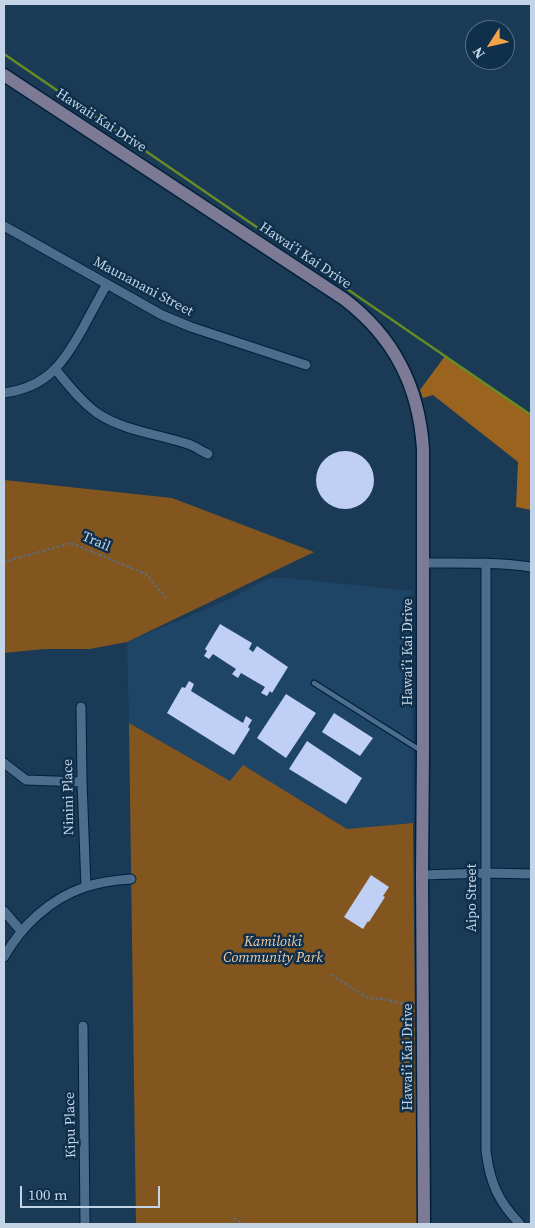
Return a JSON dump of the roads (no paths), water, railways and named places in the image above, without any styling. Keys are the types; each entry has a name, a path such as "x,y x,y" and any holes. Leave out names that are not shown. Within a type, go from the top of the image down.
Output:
{"main road":[{"name":"Hawaii Kai Drive","path":"4,75 182,192"},
{"name":"Hawai’i Kai Drive","path":"182,192 344,299 368,319 397,357 408,378 420,416 423,449 422,875 424,1224"}],"street":[{"name":"Maunanani Street","path":"4,226 162,315 306,365"},
{"path":"4,393 28,387 55,369 70,351 107,284"},
{"path":"55,369 84,402 106,418 123,426 190,444 208,454"},
{"path":"423,563 486,563 531,567"},
{"name":"Aipo Street","path":"486,563 486,1151 488,1169 494,1186 507,1210 520,1224"},
{"name":"Ninini Place","path":"81,707 86,887"},
{"path":"4,763 26,780 82,782"},
{"path":"422,875 531,874"},
{"path":"4,957 21,931 31,920 62,897 86,887 131,879"},
{"path":"4,911 21,931"},
{"name":"Kipu Place","path":"83,1026 85,1224"}],"lane":[{"path":"314,683 423,752"}],"waterway":[{"path":"4,54 531,415"}],"park label":[{"name":"Kamiloiki Community Park","path":"273,950"}]}
